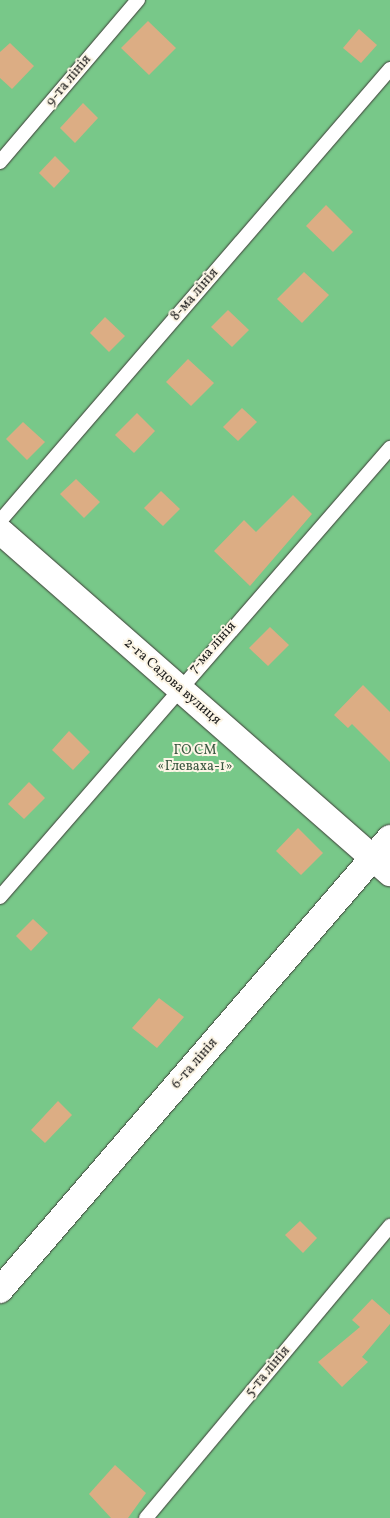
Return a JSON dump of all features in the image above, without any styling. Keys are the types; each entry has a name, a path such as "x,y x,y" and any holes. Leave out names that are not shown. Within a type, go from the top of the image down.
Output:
{"street":[{"name":"2-га Садова вулиця","path":"0,531 382,865"},
{"name":"6-та лінія","path":"0,1290 382,865 390,838"}],"lane":[{"name":"9-та лінія","path":"0,162 138,0"},
{"name":"8-ма лінія","path":"0,520 390,69"},
{"name":"7-ма лінія","path":"0,897 179,688 390,448"},
{"name":"5-та лінія","path":"146,1518 390,1226"}],"green space":[{"name":"ГО СМ «Глеваха-1»","path":"0,0 390,0 390,1518 0,1518"}],"building":[{"path":"148,21 176,48 149,75 121,48"},
{"path":"359,29 377,45 361,63 343,48"},
{"path":"10,43 34,66 12,89 0,78 0,52"},
{"path":"83,103 98,118 75,143 60,128"},
{"path":"55,156 70,171 54,188 39,173"},
{"path":"326,205 353,232 333,252 306,226"},
{"path":"304,272 329,295 302,323 277,299"},
{"path":"228,310 249,330 232,347 211,327"},
{"path":"105,317 125,336 109,352 90,333"},
{"path":"188,359 214,383 191,406 166,382"},
{"path":"242,408 257,422 238,441 223,427"},
{"path":"137,413 155,431 134,453 115,435"},
{"path":"23,422 45,442 27,460 6,439"},
{"path":"76,479 100,502 84,518 60,494"},
{"path":"161,491 180,509 163,526 144,508"},
{"path":"293,495 312,514 250,586 214,551 244,520 256,532"},
{"path":"270,627 289,645 268,666 249,648"},
{"path":"363,685 390,712 390,762 352,724 348,728 334,715"},
{"path":"69,731 90,752 73,770 52,750"},
{"path":"29,782 45,798 24,819 8,804"},
{"path":"298,828 323,853 301,875 276,851"},
{"path":"33,919 48,933 31,951 16,936"},
{"path":"159,998 184,1017 157,1048 132,1028"},
{"path":"58,1101 72,1115 45,1143 31,1130"},
{"path":"300,1221 317,1238 303,1253 285,1235"},
{"path":"372,1299 390,1315 390,1324 362,1357 368,1362 342,1387 318,1362 360,1327 352,1320"},
{"path":"115,1465 146,1493 128,1518 111,1518 89,1494"}]}
